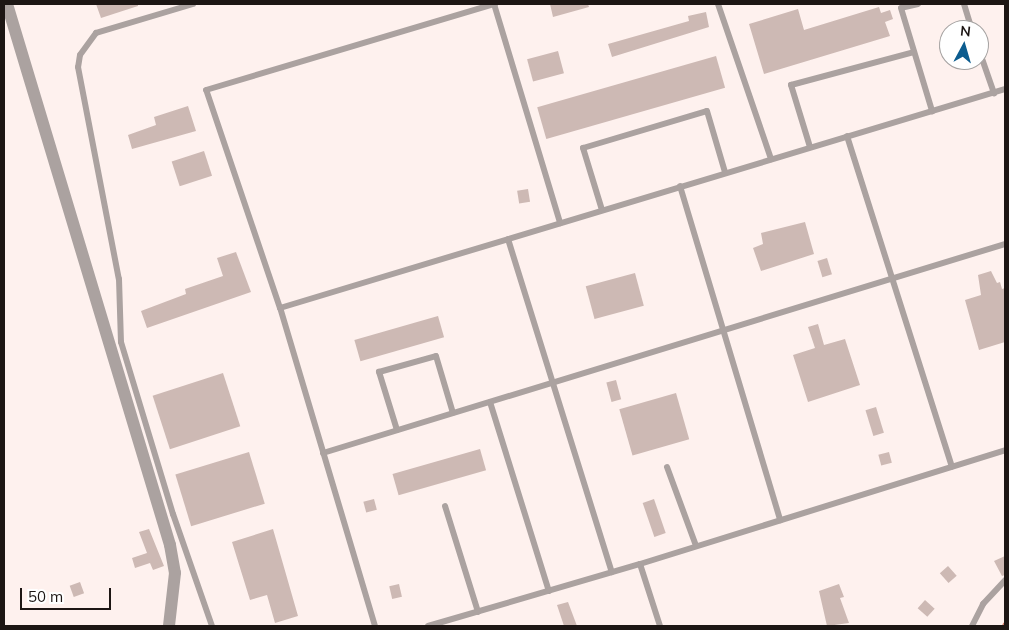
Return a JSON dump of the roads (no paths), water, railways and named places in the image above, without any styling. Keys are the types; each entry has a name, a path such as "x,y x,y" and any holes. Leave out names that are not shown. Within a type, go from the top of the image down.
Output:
{"street":[{"path":"7,4 170,545 174,573 169,626"}],"lane":[{"path":"193,4 96,33 80,56 78,67 119,278 121,342 170,504 212,626"},
{"path":"375,626 280,308 206,90 495,4 560,223"},
{"path":"718,4 770,159"},
{"path":"918,4 901,8 932,111"},
{"path":"964,4 969,20"},
{"path":"810,147 791,85 914,52"},
{"path":"986,70 994,93"},
{"path":"280,308 1005,89"},
{"path":"602,210 584,148 707,111 726,172"},
{"path":"847,136 952,466"},
{"path":"680,186 780,520"},
{"path":"508,239 612,572"},
{"path":"324,453 1005,244"},
{"path":"397,430 379,372 436,356 453,413"},
{"path":"490,402 550,591"},
{"path":"428,626 640,564 1005,450"},
{"path":"667,467 696,546"},
{"path":"445,506 478,612"},
{"path":"640,564 660,626"},
{"path":"972,626 983,604 1005,580"}]}
